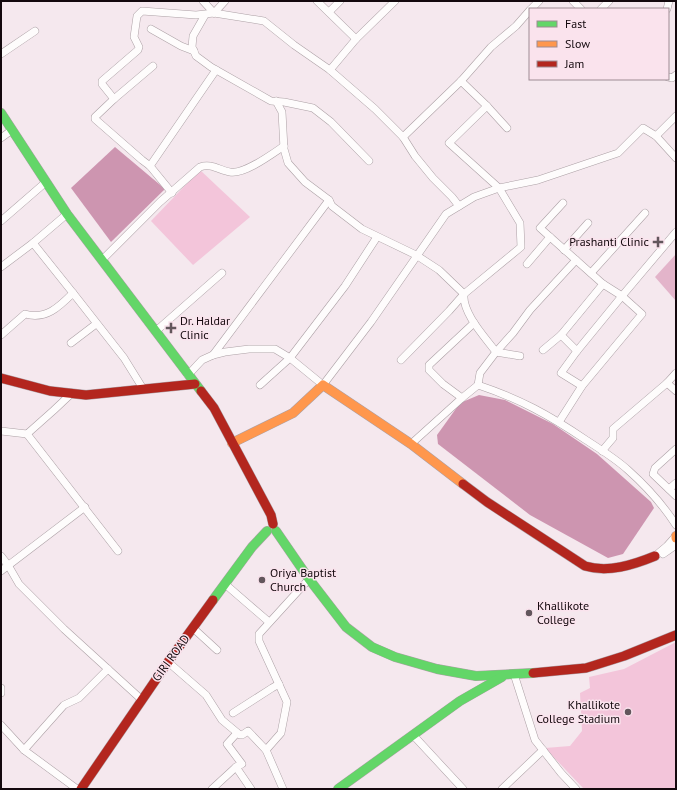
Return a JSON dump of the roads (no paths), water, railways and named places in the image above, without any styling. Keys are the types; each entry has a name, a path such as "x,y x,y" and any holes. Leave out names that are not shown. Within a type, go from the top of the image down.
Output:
{"main road":[{"path":"1,113 67,214 214,408 271,515 272,529 346,627 358,637 372,647 395,657 437,669 476,676 586,668 624,656 676,634"},
{"path":"1,374 35,384 94,395 192,380"},
{"path":"1,378 50,391 72,392 93,392 192,380"},
{"path":"232,443 293,413 323,385 411,444 487,502 585,566 596,569 615,567 636,563 655,556"},
{"name":"GIRI ROAD","path":"80,789 168,662 252,547 272,529"},
{"path":"338,789 460,701 479,689 510,674"},
{"path":"476,676 479,689"}],"street":[{"path":"203,1 214,13"},
{"path":"214,13 225,1"},
{"path":"317,1 356,39"},
{"path":"329,12 340,1"},
{"path":"330,70 356,39 395,1"},
{"path":"114,99 102,84 102,81 138,50 139,47 134,37 139,12 142,11 196,16 214,13 264,21 294,45 330,70 375,109 403,137 415,156 459,206"},
{"path":"403,137 461,81 491,47 516,26 529,12"},
{"path":"205,14 194,36 192,47 196,56 216,70 272,101 313,108 331,122 369,161"},
{"path":"151,29 181,46 194,51"},
{"path":"1,54 35,31"},
{"path":"153,66 94,117 95,120 150,166 172,192"},
{"path":"150,166 216,70"},
{"path":"461,81 507,128"},
{"path":"276,101 282,112 284,146 288,162 305,182 329,200 332,206 362,229 416,255 439,270 464,294"},
{"path":"402,360 450,311 464,294 521,247 520,223 499,188 450,143 487,106"},
{"path":"656,136 676,116"},
{"path":"192,380 202,360 213,355 248,349 275,349 290,358 323,385 370,322 446,214 474,197 499,188 538,180 618,153 643,128 656,136 676,158"},
{"path":"1,138 12,130"},
{"path":"102,260 200,167 206,165 221,168 230,172 236,172 262,160 284,146"},
{"path":"1,221 46,182"},
{"path":"213,355 329,200"},
{"path":"559,422 582,386 642,314 622,296 603,284 591,274 540,228 563,203"},
{"path":"591,274 644,213"},
{"path":"1,267 33,243 67,214"},
{"path":"564,250 588,223"},
{"path":"582,386 561,373 622,296 676,232"},
{"path":"260,385 290,358 345,286 377,237"},
{"path":"527,264 550,237"},
{"path":"33,243 124,358 142,387"},
{"path":"411,444 478,385 480,373 496,352 530,310 576,260"},
{"path":"156,332 222,273"},
{"path":"543,350 561,335 603,284"},
{"path":"1,335 25,314 34,316 49,313 62,304 73,293"},
{"path":"464,294 463,302 474,323 496,352 520,356"},
{"path":"462,398 443,384 429,370 429,365 474,323"},
{"path":"71,342 96,324"},
{"path":"561,335 578,351"},
{"path":"602,451 613,438 613,429 667,383 676,373"},
{"path":"667,383 676,391"},
{"path":"478,385 515,398 559,422 628,469 663,505 676,525"},
{"path":"27,434 72,392"},
{"path":"1,431 27,434 118,551"},
{"path":"676,449 655,468 653,474 676,496"},
{"path":"669,489 676,483"},
{"path":"1,571 85,507"},
{"path":"655,556 676,539"},
{"path":"1,556 19,584 64,629 142,700"},
{"path":"266,750 281,733 287,702 258,641 259,634 309,579"},
{"path":"225,584 269,622"},
{"path":"193,628 217,650"},
{"path":"168,662 206,695 222,720 237,733 242,735 248,731 266,750 283,789"},
{"path":"24,750 64,706 79,698 108,669"},
{"path":"510,674 535,740 561,773 576,789"},
{"path":"233,713 279,684"},
{"path":"1,688 1,693"},
{"path":"1,724 24,750 77,789"},
{"path":"212,789 236,767 242,764 227,744 237,733"},
{"path":"413,735 463,789"},
{"path":"502,789 543,750"},
{"path":"236,767 251,789"}],"place":[{"name":"Prashanti Clinic","path":"658,242"},
{"name":"Dr. Haldar Clinic","path":"171,328"},
{"name":"Oriya Baptist Church","path":"262,580"},
{"name":"Khallikote College","path":"529,613"},
{"name":"Khallikote College Stadium","path":"628,712"}]}
